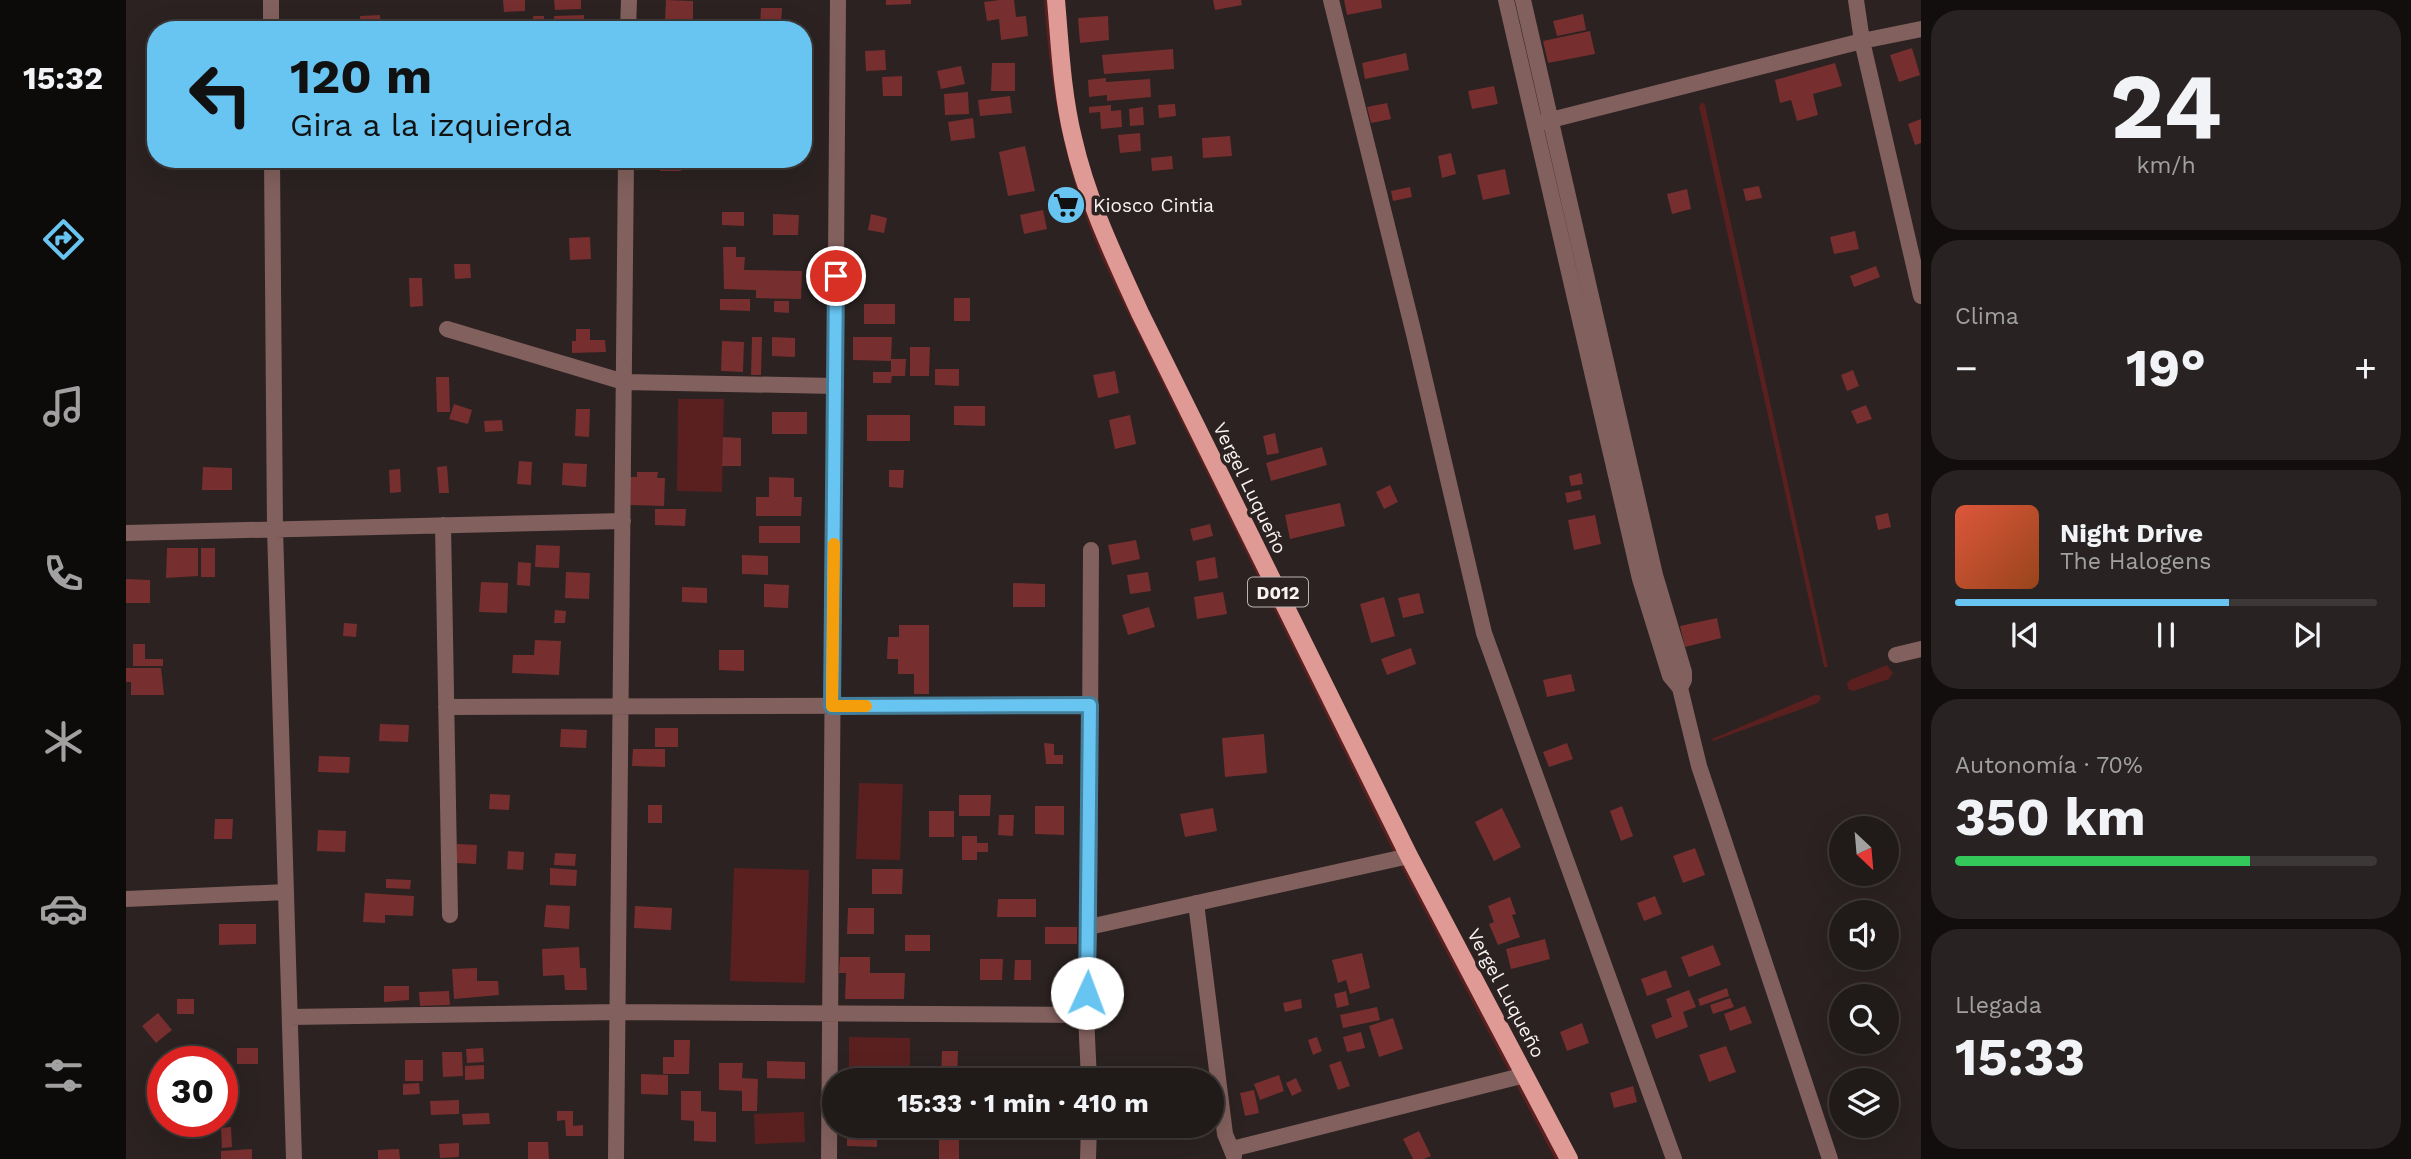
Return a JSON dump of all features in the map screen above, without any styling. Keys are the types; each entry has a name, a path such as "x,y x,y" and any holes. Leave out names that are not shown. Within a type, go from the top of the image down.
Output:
{"main road":[{"name":"Vergel Luqueño","path":"1056,0 1073,138 1093,208 1140,313 1409,856 1569,1159"}],"street":[{"path":"271,0 271,21"},
{"path":"628,21 629,0"},
{"path":"829,1159 838,0"},
{"path":"1331,0 1484,633 1674,1159"},
{"path":"1506,0 1543,122 1655,575 1685,672 1680,688 1699,766 1830,1159"},
{"path":"1523,0 1543,122"},
{"path":"1856,0 1862,41 1921,296"},
{"path":"1543,122 1862,41 1921,29"},
{"path":"272,168 275,529 295,1159"},
{"path":"616,1159 626,168"},
{"path":"447,329 624,382 835,386"},
{"path":"126,533 623,521"},
{"path":"443,525 450,915"},
{"path":"1088,1068 1091,550"},
{"path":"1896,655 1921,649"},
{"path":"446,707 1090,705"},
{"path":"1089,927 1409,856"},
{"path":"126,899 286,892"},
{"path":"1196,903 1230,1147 1525,1075"},
{"path":"290,1017 618,1012 1086,1015"},
{"path":"1088,1159 1089,1138"}],"shaded area":[{"path":"1044,0 1047,0 1054,63 1071,157 1560,1159 1555,1159 1392,849 1105,264 1077,191 1063,137 1049,55"},
{"path":"1702,102 1705,105 1828,667 1824,667 1699,106"},
{"path":"678,399 724,399 722,492 677,491"},
{"path":"1887,665 1893,673 1889,679 1853,691 1848,689 1847,683 1850,680"},
{"path":"1815,695 1821,698 1818,703 1713,741 1712,739"},
{"path":"859,783 903,784 900,860 856,859"},
{"path":"734,868 809,870 805,983 730,981"},
{"path":"849,1037 910,1038 910,1068 849,1068"},
{"path":"804,1112 805,1142 755,1144 754,1114"}],"building":[{"path":"503,0 525,0 525,11 504,12"},
{"path":"554,0 581,0 581,9 555,10"},
{"path":"666,0 693,1 693,21 665,20"},
{"path":"886,0 911,0 911,4 886,5"},
{"path":"1014,0 1016,17 1026,16 1028,36 1001,40 999,19 987,21 984,2"},
{"path":"1213,0 1241,0 1242,5 1215,10"},
{"path":"1344,0 1381,0 1382,8 1347,15"},
{"path":"761,8 782,8 781,21 760,21"},
{"path":"1583,14 1586,30 1557,36 1553,21"},
{"path":"380,15 380,21 360,21 360,16"},
{"path":"584,15 584,21 554,21 554,16"},
{"path":"533,16 544,16 544,21 533,21"},
{"path":"1108,16 1109,40 1080,43 1078,18"},
{"path":"1590,31 1595,54 1548,63 1543,41"},
{"path":"1912,48 1920,75 1899,82 1890,55"},
{"path":"1173,49 1174,69 1104,74 1102,55"},
{"path":"885,50 886,70 866,71 865,51"},
{"path":"1406,53 1409,70 1365,79 1362,63"},
{"path":"992,63 1015,63 1015,91 991,91"},
{"path":"1835,63 1842,86 1813,94 1818,115 1797,121 1791,100 1780,103 1775,80"},
{"path":"961,66 965,84 941,89 937,71"},
{"path":"902,76 902,96 883,96 882,77"},
{"path":"1106,78 1106,82 1150,79 1151,97 1107,101 1107,95 1089,97 1088,80"},
{"path":"1494,86 1498,104 1472,109 1468,91"},
{"path":"968,92 969,114 945,115 944,94"},
{"path":"1010,96 1012,113 980,116 978,100"},
{"path":"1387,103 1391,119 1371,123 1367,107"},
{"path":"1175,104 1176,116 1159,118 1158,105"},
{"path":"1111,105 1111,111 1121,110 1122,127 1101,129 1100,112 1089,113 1089,107"},
{"path":"1143,107 1144,125 1130,126 1129,109"},
{"path":"973,118 975,138 951,141 948,122"},
{"path":"1921,119 1921,143 1915,145 1908,124"},
{"path":"1140,133 1141,151 1120,153 1118,135"},
{"path":"1230,136 1232,156 1203,158 1202,138"},
{"path":"1025,146 1035,191 1008,196 999,152"},
{"path":"1451,153 1456,174 1442,178 1438,156"},
{"path":"1172,156 1173,169 1152,171 1151,158"},
{"path":"660,168 681,168 681,171 660,171"},
{"path":"1505,169 1510,194 1483,200 1477,175"},
{"path":"1759,186 1762,198 1746,201 1743,189"},
{"path":"1410,187 1412,197 1393,201 1391,191"},
{"path":"1687,189 1691,209 1672,214 1667,194"},
{"path":"1043,210 1047,229 1024,234 1020,215"},
{"path":"722,212 744,212 744,226 722,225"},
{"path":"773,214 799,215 798,235 773,235"},
{"path":"871,214 887,218 884,233 868,230"},
{"path":"1855,231 1859,249 1834,254 1830,237"},
{"path":"590,237 591,259 570,260 569,238"},
{"path":"723,247 736,247 736,257 745,257 744,270 802,271 801,299 756,298 756,290 724,289"},
{"path":"454,264 470,264 471,278 455,279"},
{"path":"1876,266 1880,277 1854,287 1850,276"},
{"path":"409,278 422,278 423,306 410,307"},
{"path":"954,298 970,298 970,321 954,321"},
{"path":"720,299 750,299 750,311 720,310"},
{"path":"774,301 789,301 789,313 774,312"},
{"path":"864,304 895,304 895,324 864,324"},
{"path":"576,329 590,329 590,340 605,340 606,352 572,353"},
{"path":"752,337 762,337 761,375 751,375"},
{"path":"772,337 795,338 795,357 772,356"},
{"path":"853,337 892,337 891,359 906,359 905,376 892,376 891,383 873,383 873,372 891,372 891,361 853,360"},
{"path":"722,341 744,342 743,372 721,371"},
{"path":"910,347 930,347 929,376 910,376"},
{"path":"935,369 959,369 959,386 935,385"},
{"path":"1853,370 1859,386 1847,391 1841,375"},
{"path":"1115,371 1119,393 1098,398 1093,375"},
{"path":"436,377 449,377 450,412 437,412"},
{"path":"454,404 472,410 468,424 449,419"},
{"path":"1866,405 1872,419 1857,424 1851,411"},
{"path":"954,406 985,406 985,426 954,425"},
{"path":"576,409 590,409 589,437 575,436"},
{"path":"772,412 807,412 807,434 772,434"},
{"path":"867,415 910,415 910,441 867,441"},
{"path":"1130,415 1136,444 1115,449 1109,420"},
{"path":"502,420 503,431 485,432 484,421"},
{"path":"1275,433 1279,453 1267,455 1263,436"},
{"path":"723,437 741,438 741,466 722,466"},
{"path":"1322,447 1327,465 1271,481 1266,463"},
{"path":"519,461 532,462 531,485 517,484"},
{"path":"563,463 587,464 586,487 562,485"},
{"path":"447,466 449,493 439,493 437,467"},
{"path":"203,467 232,468 232,490 202,490"},
{"path":"400,469 401,492 390,493 389,470"},
{"path":"889,470 904,470 903,488 889,487"},
{"path":"637,472 658,472 657,478 665,478 664,506 630,505 630,477 637,477"},
{"path":"1581,473 1583,484 1571,486 1569,476"},
{"path":"769,477 794,478 794,497 802,497 801,516 756,516 756,497 769,497"},
{"path":"1390,485 1398,502 1384,509 1376,492"},
{"path":"1580,490 1582,499 1567,503 1565,493"},
{"path":"1340,503 1345,526 1290,539 1285,515"},
{"path":"655,509 686,509 685,526 655,525"},
{"path":"1888,513 1891,527 1878,530 1875,516"},
{"path":"1595,515 1601,544 1574,550 1568,520"},
{"path":"1210,524 1213,536 1193,541 1190,529"},
{"path":"759,526 800,526 800,543 759,543"},
{"path":"1136,540 1140,559 1112,565 1108,545"},
{"path":"536,545 560,546 559,568 535,567"},
{"path":"167,548 198,548 198,576 166,578"},
{"path":"201,548 215,548 215,577 201,577"},
{"path":"742,555 768,556 768,575 742,574"},
{"path":"1215,557 1218,578 1199,581 1196,561"},
{"path":"518,562 531,563 530,586 517,585"},
{"path":"566,572 590,573 589,599 565,598"},
{"path":"1148,572 1151,591 1130,594 1127,575"},
{"path":"126,579 150,580 150,603 126,603"},
{"path":"481,582 508,583 507,613 479,612"},
{"path":"1013,583 1045,584 1045,607 1013,607"},
{"path":"764,584 789,585 788,608 764,607"},
{"path":"682,587 707,588 707,603 682,602"},
{"path":"1223,592 1227,614 1197,619 1194,597"},
{"path":"1419,593 1424,613 1403,618 1398,598"},
{"path":"1384,597 1395,636 1371,643 1360,604"},
{"path":"1149,607 1155,627 1128,635 1122,615"},
{"path":"555,610 566,611 565,623 554,623"},
{"path":"1717,618 1721,638 1685,647 1680,626"},
{"path":"344,623 357,624 356,637 343,636"},
{"path":"899,625 929,625 929,694 914,694 914,674 898,674 898,659 887,659 888,637 899,637"},
{"path":"535,640 561,641 559,675 512,673 513,655 534,655"},
{"path":"133,644 145,644 145,659 163,659 163,666 133,666"},
{"path":"1411,648 1416,664 1387,675 1381,659"},
{"path":"719,650 744,650 744,671 719,670"},
{"path":"126,668 161,668 164,695 131,695 131,682 126,682"},
{"path":"1571,674 1575,691 1547,697 1543,680"},
{"path":"380,724 409,725 408,742 379,741"},
{"path":"655,728 678,728 678,747 655,747"},
{"path":"561,729 587,730 586,748 560,747"},
{"path":"1264,734 1267,773 1225,777 1222,738"},
{"path":"1044,743 1054,744 1054,755 1063,755 1063,764 1046,764"},
{"path":"1567,743 1573,759 1549,767 1543,752"},
{"path":"633,749 665,749 665,767 632,766"},
{"path":"319,756 350,757 349,773 318,772"},
{"path":"490,794 510,795 509,810 489,809"},
{"path":"959,795 991,795 990,816 959,816"},
{"path":"648,805 662,805 662,823 648,823"},
{"path":"1035,806 1064,806 1064,835 1035,834"},
{"path":"1622,806 1633,836 1621,841 1610,811"},
{"path":"1213,808 1217,831 1185,837 1180,814"},
{"path":"1502,808 1521,847 1494,861 1475,822"},
{"path":"929,811 954,811 954,837 929,837"},
{"path":"999,815 1014,815 1013,836 998,835"},
{"path":"215,819 233,819 232,839 214,839"},
{"path":"318,830 346,831 345,852 317,851"},
{"path":"962,836 977,836 977,843 988,843 988,852 977,852 977,860 962,860"},
{"path":"457,844 477,845 476,864 456,863"},
{"path":"1695,848 1705,875 1683,883 1673,856"},
{"path":"508,851 524,852 523,870 507,869"},
{"path":"555,853 576,854 575,866 554,865"},
{"path":"550,868 577,870 576,886 550,885"},
{"path":"872,869 903,869 902,894 872,894"},
{"path":"386,879 411,880 410,889 386,888"},
{"path":"365,893 414,896 413,916 385,915 385,923 363,922"},
{"path":"1655,896 1662,914 1644,921 1637,903"},
{"path":"1510,897 1516,914 1512,915 1520,937 1498,945 1489,924 1494,922 1488,906"},
{"path":"998,899 1036,899 1036,917 997,917"},
{"path":"546,905 570,906 569,929 544,927"},
{"path":"635,906 672,908 671,930 634,928"},
{"path":"848,908 874,908 874,934 847,934"},
{"path":"219,924 256,924 256,944 219,945"},
{"path":"1045,927 1077,927 1077,944 1045,944"},
{"path":"905,935 930,935 930,951 905,951"},
{"path":"1545,939 1550,959 1511,969 1506,949"},
{"path":"1713,945 1721,965 1689,977 1681,957"},
{"path":"579,947 580,968 586,968 587,990 565,990 564,975 543,976 542,949"},
{"path":"1362,953 1370,988 1350,994 1346,980 1338,983 1332,960"},
{"path":"840,957 870,957 870,973 905,973 904,999 845,999 846,973 839,973"},
{"path":"980,959 1003,959 1002,980 980,980"},
{"path":"1015,960 1031,960 1031,980 1014,980"},
{"path":"477,968 477,981 498,981 499,995 454,999 452,969"},
{"path":"1666,970 1672,987 1647,996 1641,979"},
{"path":"384,986 409,986 409,1000 384,1002"},
{"path":"1727,988 1729,996 1700,1006 1698,999"},
{"path":"1689,990 1696,1007 1683,1012 1688,1027 1656,1039 1651,1025 1672,1017 1666,999"},
{"path":"449,991 450,1005 420,1006 419,992"},
{"path":"1346,991 1349,1005 1337,1008 1334,994"},
{"path":"1730,998 1734,1007 1713,1014 1710,1005"},
{"path":"177,999 194,999 194,1014 177,1014"},
{"path":"1301,999 1302,1008 1285,1012 1283,1003"},
{"path":"1745,1006 1752,1023 1730,1031 1724,1014"},
{"path":"1377,1007 1380,1020 1343,1028 1340,1015"},
{"path":"158,1013 172,1030 156,1043 142,1026"},
{"path":"1393,1018 1403,1049 1379,1057 1369,1026"},
{"path":"1582,1023 1589,1043 1567,1051 1560,1032"},
{"path":"1361,1032 1365,1048 1347,1052 1343,1037"},
{"path":"1317,1037 1322,1051 1313,1055 1308,1040"},
{"path":"674,1040 690,1040 689,1074 663,1074 663,1057 674,1057"},
{"path":"1726,1046 1736,1072 1709,1082 1699,1055"},
{"path":"238,1048 258,1048 258,1064 238,1064"},
{"path":"483,1048 484,1062 467,1063 466,1049"},
{"path":"942,1051 958,1051 957,1068 941,1068"},
{"path":"442,1052 462,1052 463,1076 443,1077"},
{"path":"405,1060 423,1060 423,1081 405,1081"},
{"path":"767,1061 805,1062 805,1079 767,1078"},
{"path":"1341,1061 1350,1086 1338,1090 1329,1065"},
{"path":"719,1063 743,1063 742,1078 758,1079 757,1111 742,1111 742,1091 719,1090"},
{"path":"484,1065 484,1079 465,1080 465,1066"},
{"path":"641,1074 668,1075 668,1095 641,1094"},
{"path":"1279,1075 1284,1091 1260,1100 1254,1084"},
{"path":"1296,1078 1302,1091 1292,1096 1286,1083"},
{"path":"419,1083 420,1094 403,1095 403,1084"},
{"path":"1633,1086 1637,1102 1614,1108 1610,1093"},
{"path":"1254,1090 1259,1113 1245,1116 1240,1093"},
{"path":"681,1091 701,1091 701,1111 716,1112 716,1142 694,1141 694,1121 681,1120"},
{"path":"459,1100 459,1114 431,1115 430,1101"},
{"path":"557,1111 573,1111 573,1126 583,1125 583,1136 566,1136 565,1120 557,1121"},
{"path":"489,1113 490,1124 463,1125 462,1114"},
{"path":"1419,1131 1431,1156 1413,1159 1403,1139"},
{"path":"221,1137 232,1137 232,1147 222,1148"},
{"path":"847,1138 877,1138 877,1147 847,1146"},
{"path":"939,1138 959,1138 959,1159 939,1159"},
{"path":"528,1142 548,1142 549,1159 528,1159"},
{"path":"459,1143 459,1157 440,1158 439,1144"},
{"path":"252,1149 252,1159 221,1159 221,1151"},
{"path":"399,1149 400,1159 378,1159 378,1150"}],"slow traffic":[{"path":"834,544 832,706 866,706"}],"place":[{"name":"Kiosco Cintia","path":"1066,205"}],"route":[{"path":"836,276 832,706 1090,705 1087,993"}]}
